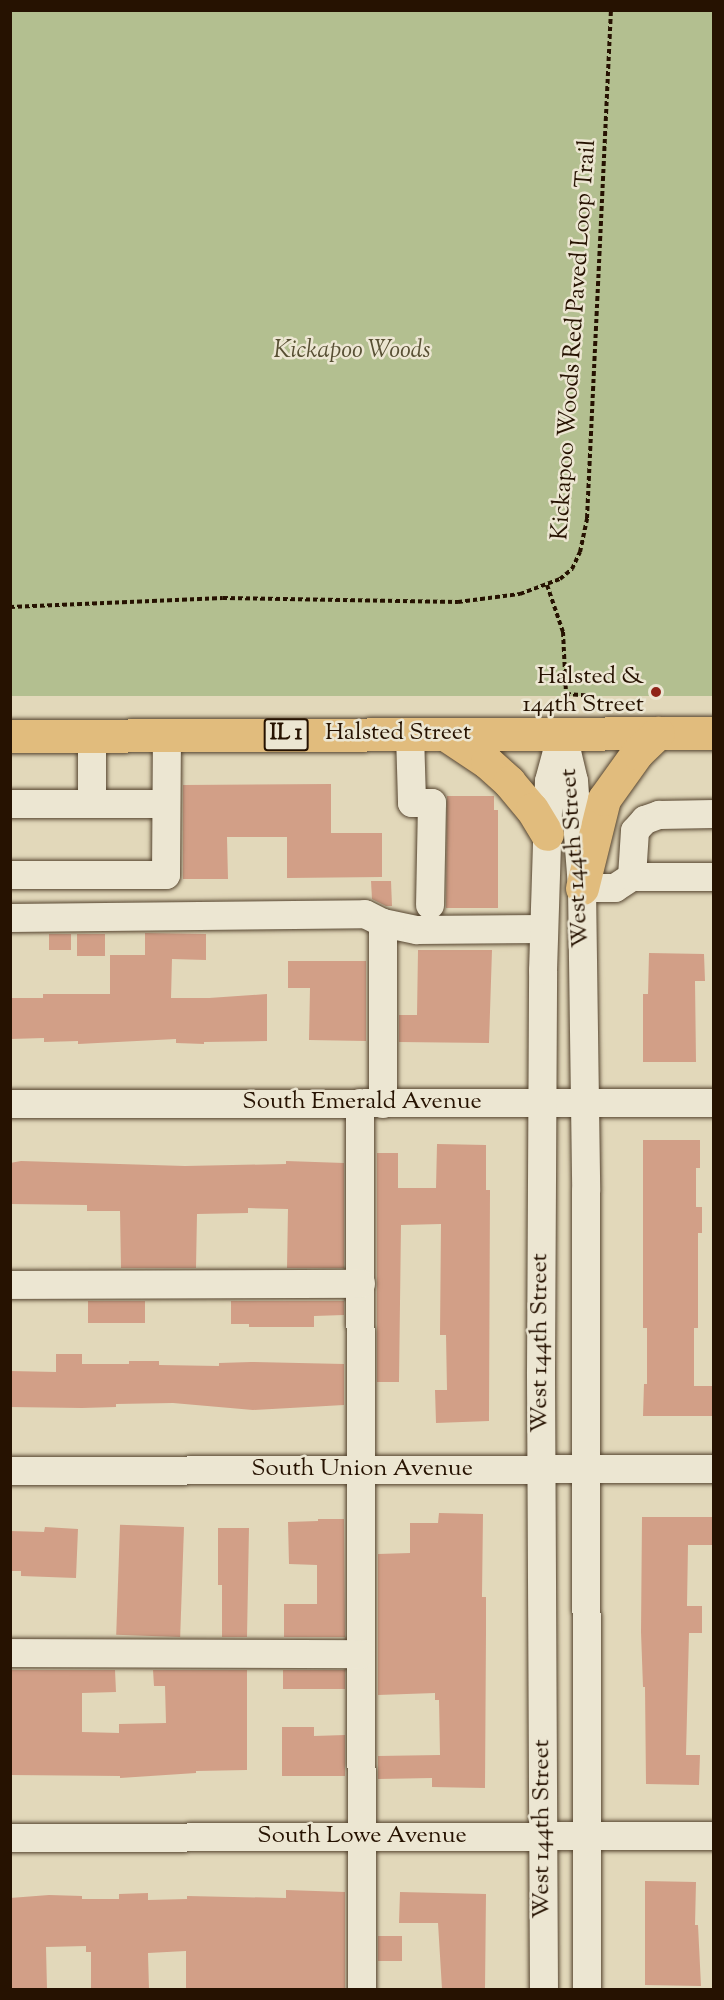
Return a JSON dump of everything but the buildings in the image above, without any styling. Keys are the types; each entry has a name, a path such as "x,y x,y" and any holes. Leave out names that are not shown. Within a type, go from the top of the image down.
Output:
{"main road":[{"path":"582,888 604,799 625,767 658,733"},
{"name":"Halsted Street","path":"10,736 714,733"},
{"path":"445,734 487,762 509,782 532,809 547,834"}],"street":[{"name":"West 144th Street","path":"544,1989 541,1103 549,781 562,733"},
{"name":"West 144th Street","path":"562,733 574,781 582,888 585,1103 587,1989"},
{"path":"410,734 412,803 432,803 430,905"},
{"path":"92,735 92,804"},
{"path":"10,875 166,874 167,735"},
{"path":"10,804 166,804"},
{"path":"632,877 635,831 645,820 659,815 714,814"},
{"path":"582,888 615,888 632,877 714,877"},
{"path":"10,918 365,914 383,923 417,930 544,929"},
{"path":"362,1989 361,1284 383,923"},
{"name":"South Emerald Avenue","path":"10,1104 714,1103"},
{"path":"10,1285 361,1284"},
{"name":"South Union Avenue","path":"10,1471 714,1469"},
{"path":"10,1653 362,1654"},
{"name":"South Lowe Avenue","path":"10,1838 714,1836"}],"path":[{"name":"Kickapoo Woods Red Paved Loop Trail","path":"10,607 223,598 458,602 503,598 547,585 572,569 580,552 587,518 611,10"},
{"path":"547,585 563,632 566,694 592,696 592,701"}],"green space":[{"name":"Kickapoo Woods","path":"10,11 713,11 713,696 10,696"}],"place":[{"name":"Halsted & 144th Street","path":"656,692"}]}
